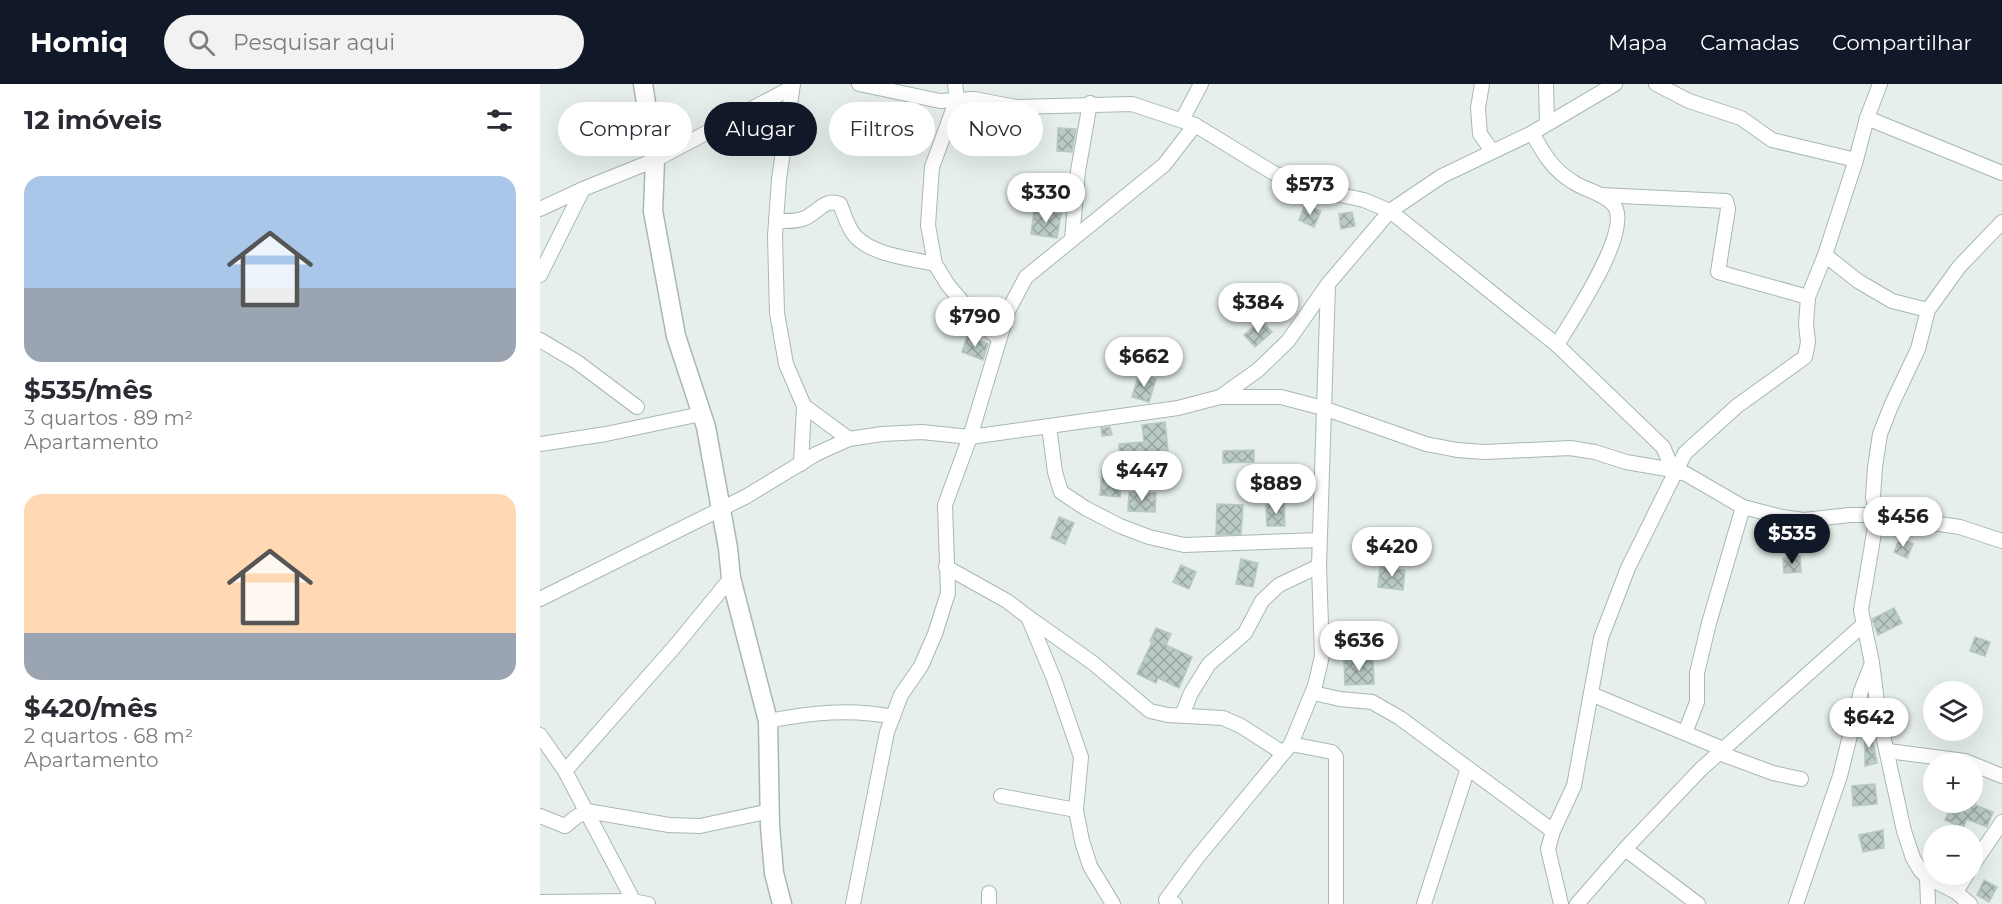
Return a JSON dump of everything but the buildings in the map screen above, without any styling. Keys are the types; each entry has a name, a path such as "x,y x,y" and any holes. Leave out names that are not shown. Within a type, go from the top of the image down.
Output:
{"street":[{"path":"643,84 655,160 653,211 676,336 706,427 729,548 731,578 768,721 774,873 782,904"},
{"path":"859,84 940,101 974,99 1016,107 1132,104 1189,123 1272,172 1303,187 1364,200 1390,211 1557,345 1663,447 1675,470"},
{"path":"955,84 957,99 932,167 928,225 935,264 948,285 976,318 999,339"},
{"path":"853,904 887,732 901,695 921,666 935,634 948,592 945,506 970,437 1008,311 1026,278 1164,165 1189,123 1201,84"},
{"path":"1482,84 1478,108 1480,134 1492,151"},
{"path":"1546,84 1547,124"},
{"path":"1220,397 1258,370 1288,341 1328,284 1390,211 1442,176 1532,133 1615,84"},
{"path":"1656,84 1689,101 1741,118 1772,140 1856,160"},
{"path":"1561,904 1548,849 1553,831 1574,786 1601,638 1624,578 1685,453 1737,406 1805,357 1808,342 1806,324 1808,297 1825,255 1867,118 1880,84"},
{"path":"540,209 655,160 792,86"},
{"path":"792,86 778,179 777,314 786,364 804,406 801,464"},
{"path":"1072,239 1078,171 1090,104"},
{"path":"1867,118 2002,173"},
{"path":"1532,133 1552,167 1614,205 1619,220 1598,276 1557,345"},
{"path":"540,275 583,189"},
{"path":"1600,195 1726,201 1728,209 1718,272 1808,297"},
{"path":"776,221 805,219 826,203 833,201 840,204 855,236 869,246 935,264"},
{"path":"1923,873 1913,858 1904,831 1879,717 1872,663 1861,610 1877,515 1873,497 1875,467 1880,434 1918,349 1928,310 1959,267 2002,222"},
{"path":"1825,255 1858,280 1892,301 1928,310"},
{"path":"1166,903 1197,859 1287,749 1312,693 1322,656 1319,540 1328,284"},
{"path":"540,339 577,362 637,407"},
{"path":"540,599 747,496 816,454 849,439 882,434 922,432 970,437 1178,408 1220,397 1281,398 1323,408 1426,444 1457,450 1485,452 1570,448 1595,452 1626,462 1675,470 1743,507 1782,517 1804,520 1850,515 1877,515 1960,526 2002,541"},
{"path":"804,406 849,439"},
{"path":"540,444 606,434 701,414"},
{"path":"1049,427 1055,472 1061,492 1085,508 1120,526 1149,537 1184,545 1319,540"},
{"path":"1685,733 1697,702 1697,673 1709,623 1743,507"},
{"path":"1182,715 1191,693 1209,664 1245,633 1262,601 1279,585 1319,566"},
{"path":"946,567 1007,601 1093,663 1150,711 1168,715 1223,718 1287,749 1332,752 1336,757 1338,770 1336,904"},
{"path":"565,771 676,645 731,578"},
{"path":"1028,617 1054,679 1081,757 1076,810 1082,841 1090,866 1113,904"},
{"path":"1577,904 1625,849 1701,769 1864,624"},
{"path":"1800,904 1836,786 1861,691 1872,663"},
{"path":"1312,693 1372,702 1400,718 1553,831"},
{"path":"1590,694 1685,733 1773,773 1802,779"},
{"path":"768,721 821,712 878,714 893,717"},
{"path":"540,735 565,771 632,902"},
{"path":"1888,751 1965,761 1983,766 2002,776"},
{"path":"1424,904 1468,768"},
{"path":"1001,796 1076,810"},
{"path":"540,816 566,826 587,811 660,824 700,826 770,811"},
{"path":"1983,850 2002,822"},
{"path":"1625,849 1698,904"},
{"path":"1927,885 1928,904"},
{"path":"1942,885 1956,892 1970,904"},
{"path":"1956,892 1960,885"},
{"path":"540,902 648,904"}]}
